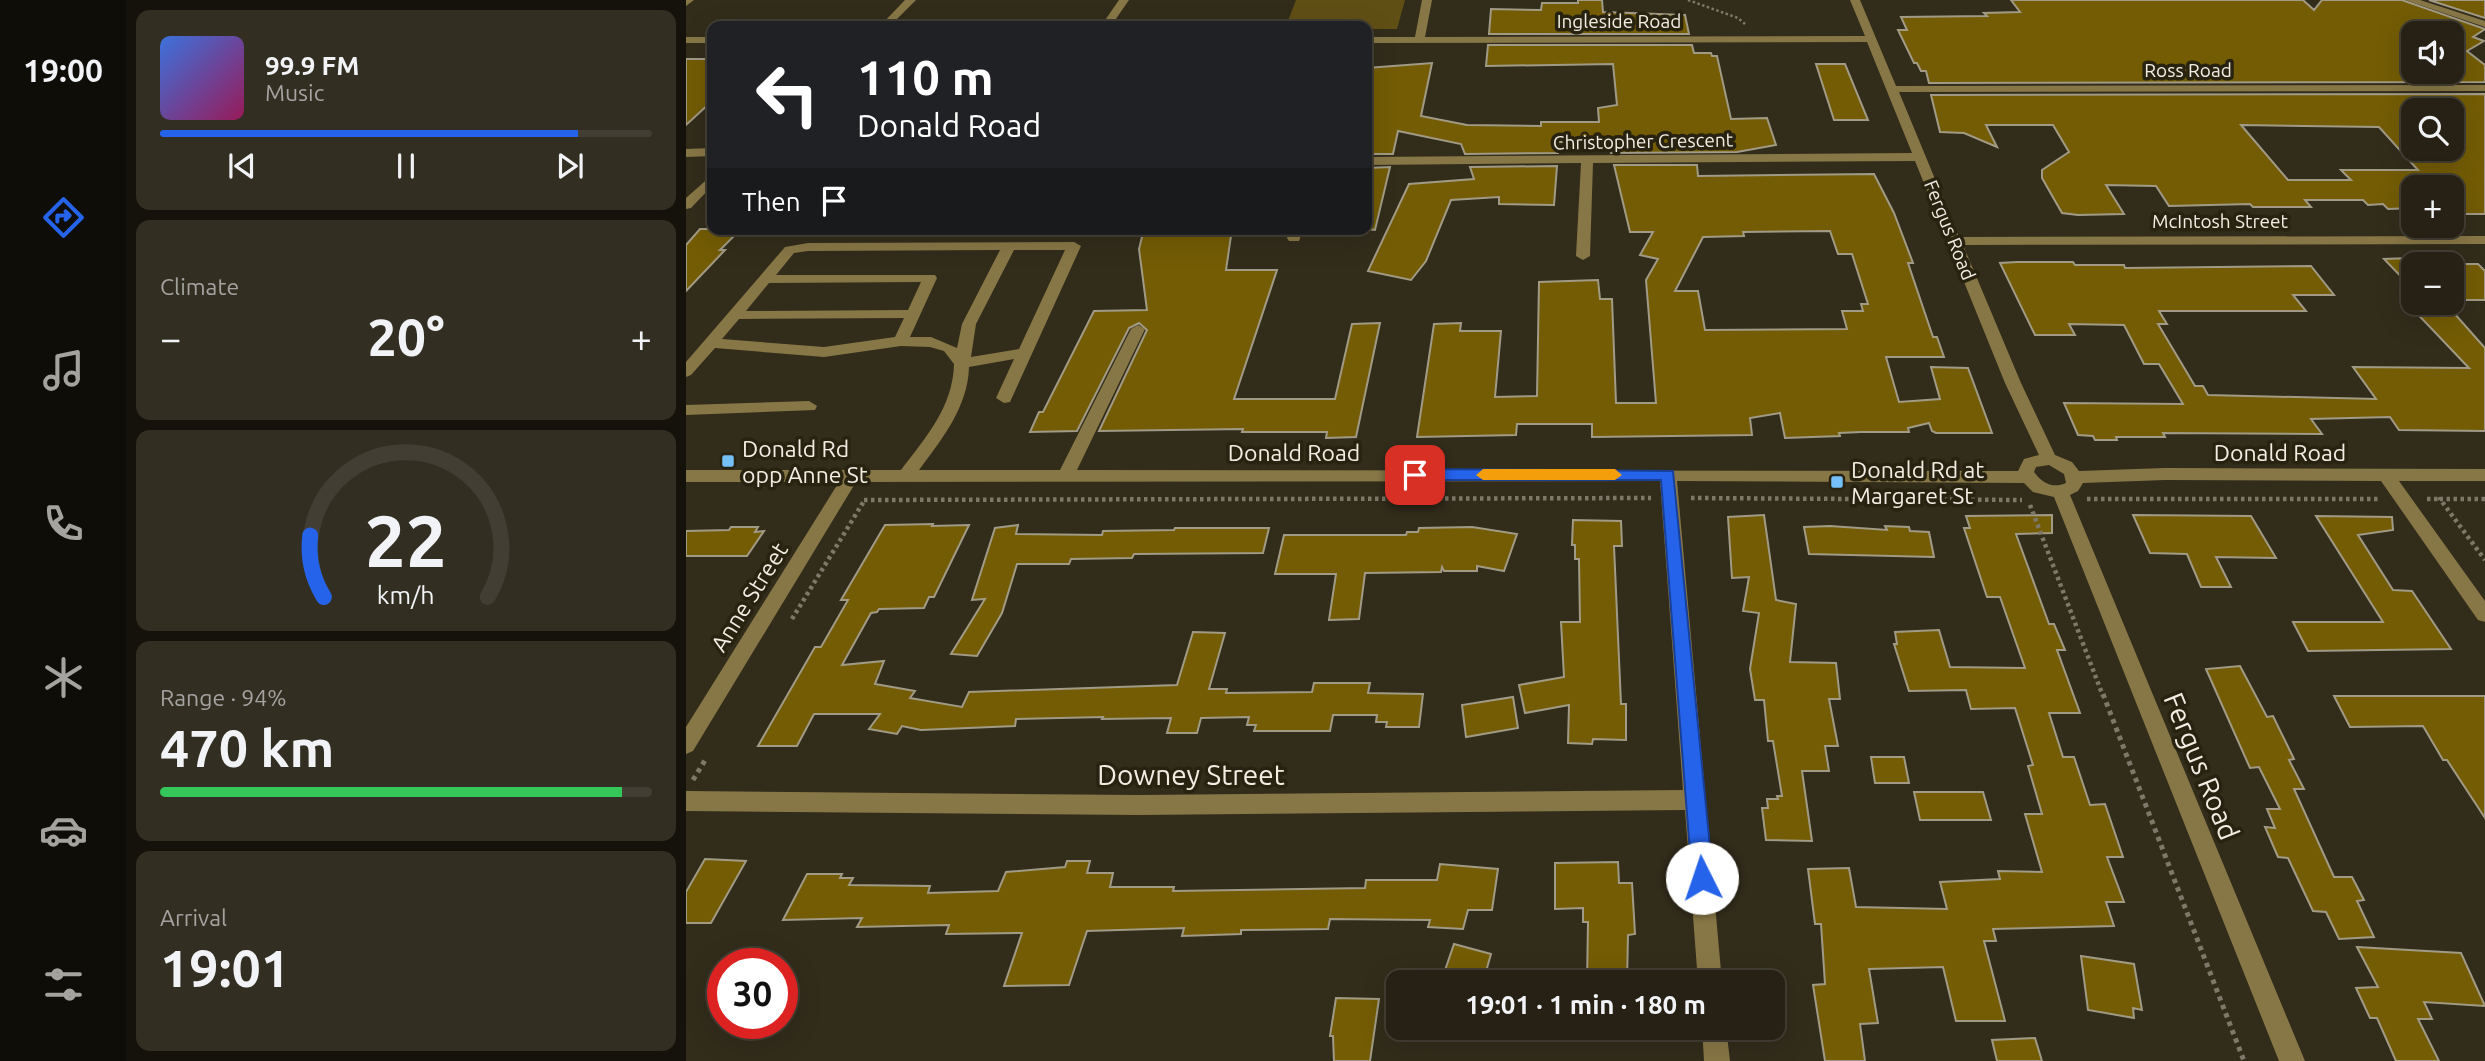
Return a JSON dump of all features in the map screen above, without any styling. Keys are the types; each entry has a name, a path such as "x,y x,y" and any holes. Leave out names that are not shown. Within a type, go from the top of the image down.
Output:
{"street":[{"path":"890,21 911,0"},
{"path":"1109,21 1124,0"},
{"path":"1419,40 1427,0"},
{"name":"Fergus Road","path":"1855,0 2013,383 2049,459"},
{"path":"2410,0 2485,24"},
{"name":"Ingleside Road","path":"1372,40 1871,39"},
{"path":"686,40 707,40"},
{"name":"Ross Road","path":"1892,89 2485,88"},
{"path":"686,153 707,152"},
{"name":"Christopher Crescent","path":"1372,161 1920,157"},
{"path":"1583,256 1587,159"},
{"path":"686,205 707,184"},
{"name":"McIntosh Street","path":"1955,241 2485,240"},
{"path":"906,475 950,411 961,384 961,363 969,324 1009,246"},
{"path":"686,372 790,250 808,247 1074,246 1004,398"},
{"path":"765,279 930,278 901,341"},
{"path":"734,315 914,314"},
{"path":"1066,475 1138,329"},
{"path":"711,342 824,352 901,341 942,344 957,355 961,363"},
{"path":"961,363 1024,353"},
{"path":"686,410 809,406"},
{"path":"2049,459 2062,464 2075,477 2072,487 2061,496 2037,487 2028,477 2027,467 2030,463 2049,459"},
{"name":"Donald Road","path":"2075,477 2165,474 2485,475"},
{"name":"Anne Street","path":"686,745 852,475"},
{"path":"1668,475 1709,970"},
{"path":"2386,475 2485,615"},
{"name":"Donald Road","path":"686,476 2028,477"},
{"name":"Fergus Road","path":"2061,496 2292,1061"},
{"name":"Downey Street","path":"686,801 1139,805 1696,800"},
{"path":"1715,1040 1717,1061"}],"path":[{"path":"1688,0 1738,18 1760,38"},
{"path":"2028,500 2061,496 2485,499"},
{"path":"2440,499 2485,560"}],"shaded area":[{"path":"1296,0 1405,0 1397,29 1372,29 1372,21 1288,21"}],"building":[{"path":"1578,0 1602,0 1603,12 1685,15 1689,34 1489,34 1491,9 1541,10 1542,3 1578,3"},
{"path":"2011,0 2303,0 2314,10 2322,0 2402,0 2462,21 2401,21 2401,82 1929,83 1926,71 1921,71 1917,63 1914,63 1898,30 1907,30 1901,17 1987,16 1984,13 2020,12"},
{"path":"2429,0 2485,0 2485,18"},
{"path":"2464,22 2485,29 2473,37 2484,41 2467,51 2485,65 2485,82 2464,82"},
{"path":"1488,45 1692,45 1694,53 1711,53 1712,56 1717,56 1731,119 1767,118 1776,145 1737,152 1611,153 1608,142 1558,142 1558,153 1465,154 1461,144 1398,131 1393,154 1372,154 1372,68 1432,63 1421,116 1467,125 1541,126 1541,122 1599,122 1598,108 1617,105 1613,64 1486,66"},
{"path":"686,59 707,59 707,106 686,125"},
{"path":"1816,64 1845,64 1868,120 1834,120"},
{"path":"2485,94 2485,214 2464,214 2464,175 2401,175 2401,208 2388,209 2383,204 2368,205 2363,200 2305,200 2311,207 2253,207 2250,204 2169,206 2156,186 2106,185 2124,214 2062,213 2042,178 2042,170 2069,152 2053,125 1986,125 1997,147 1964,133 1940,132 1931,95","holes":["2401,98 2464,98 2464,161 2410,161 2418,170 2341,170 2351,180 2288,180 2241,125 2379,127 2401,151"]},
{"path":"1614,165 1697,165 1698,176 1874,174 1894,213 1913,263 1908,263 1933,337 1937,337 1944,357 1886,357 1899,402 1940,399 1931,367 1968,368 1992,433 1936,433 1932,431 1929,423 1908,428 1909,432 1839,433 1840,436 1785,438 1780,413 1750,418 1752,435 1592,437 1592,424 1517,424 1516,435 1417,437 1434,324 1461,323 1460,331 1501,331 1495,397 1537,396 1539,282 1598,280 1600,299 1612,299 1616,403 1656,403 1646,280 1658,259 1640,255 1653,232 1630,232","holes":["1830,231 1838,254 1852,254 1868,304 1861,304 1863,311 1842,311 1847,329 1705,330 1698,291 1675,291 1703,237 1744,236 1743,232"]},
{"path":"1557,166 1554,205 1499,204 1499,197 1451,200 1426,261 1411,280 1368,271 1409,184 1474,179 1470,167"},
{"path":"1390,167 1375,230 1372,230 1372,168"},
{"path":"700,229 707,229 707,235 735,235 720,250 725,250 686,291 686,245"},
{"path":"1142,235 1231,235 1226,270 1277,270 1234,399 1335,399 1352,324 1380,323 1356,437 1326,438 1327,432 1242,432 1243,429 1099,431 1147,330 1139,323 1129,328 1077,431 1030,432 1039,412 1043,412 1094,311 1147,310 1139,249"},
{"path":"2401,258 2401,277 2384,259"},
{"path":"2073,262 2075,265 2124,265 2125,268 2311,266 2334,295 2293,295 2306,311 2159,311 2167,324 2158,324 2195,386 2203,386 2208,395 2376,399 2353,367 2469,368 2418,315 2456,315 2485,348 2485,431 2399,430 2390,417 2311,419 2322,434 2163,433 2165,437 2116,437 2117,440 2095,440 2093,436 2078,435 2064,403 2183,404 2159,364 2144,364 2124,325 2069,324 2075,335 2035,335 2000,263"},
{"path":"2464,264 2478,264 2485,271 2485,300 2464,300"},
{"path":"1764,515 1776,600 1796,604 1790,662 1836,663 1840,699 1829,699 1838,746 1825,746 1829,771 1802,771 1812,841 1766,840 1762,808 1768,808 1767,799 1778,799 1777,796 1782,796 1773,741 1768,741 1764,700 1755,700 1750,669 1759,613 1743,611 1749,577 1732,578 1728,517"},
{"path":"2052,515 2052,533 2016,534 2049,624 2054,624 2065,650 2057,650 2080,713 2049,713 2063,757 2074,757 2090,805 2105,804 2123,857 2107,857 2124,902 2106,902 2114,926 1993,929 1996,941 1984,941 2005,1021 1956,1021 1943,967 1869,969 1878,1023 1860,1024 1865,1061 1825,1061 1813,985 1825,984 1821,924 1815,924 1808,869 1849,868 1856,907 1947,909 1940,882 2000,879 1998,871 2042,872 2025,814 2042,814 2028,766 2033,765 2015,708 1971,709 1966,690 1909,691 1894,644 1897,644 1895,632 1939,630 1950,667 2025,668 2000,597 1987,597 1964,528 1970,528 1966,516"},
{"path":"2133,515 2251,516 2276,558 2216,557 2231,587 2201,587 2187,554 2150,553"},
{"path":"2316,516 2392,517 2393,530 2358,535 2393,590 2412,591 2451,649 2308,651 2293,622 2383,622"},
{"path":"1573,520 1621,521 1622,546 1614,546 1621,704 1626,704 1626,740 1593,739 1592,744 1568,743 1569,705 1525,713 1519,685 1564,677 1561,622 1580,622 1579,559 1575,559 1575,545 1572,545"},
{"path":"933,524 932,526 969,525 934,597 929,597 924,608 879,609 871,613 842,665 884,661 875,684 915,691 910,698 962,707 969,692 1177,685 1193,632 1225,633 1209,689 1227,689 1226,693 1312,692 1314,683 1370,683 1368,693 1423,694 1419,727 1386,727 1387,722 1376,722 1377,715 1333,715 1330,731 1254,731 1256,725 1247,725 1249,717 1201,718 1197,733 1167,733 1171,718 1102,719 1103,717 1016,719 1015,726 921,730 902,726 897,734 869,729 880,714 814,714 797,746 758,746 815,647 821,647 848,600 841,600 885,525"},
{"path":"1018,525 1016,534 1102,535 1103,531 1269,528 1263,553 1134,554 1132,558 1071,559 1069,564 1017,564 1002,613 977,656 951,654 985,599 972,600 995,528"},
{"path":"1885,526 1909,527 1910,531 1929,532 1934,557 1809,554 1804,527 1887,530"},
{"path":"731,527 758,527 755,532 764,531 747,556 686,556 686,531 729,530"},
{"path":"1472,527 1517,534 1504,571 1477,566 1477,571 1444,571 1442,567 1441,572 1365,573 1359,619 1329,620 1336,574 1275,574 1284,535 1406,535 1407,532 1418,532 1419,528"},
{"path":"2240,666 2267,717 2273,716 2294,759 2289,760 2304,789 2294,789 2334,877 2352,877 2364,900 2357,901 2374,937 2339,939 2326,912 2313,911 2288,858 2278,857 2265,827 2275,828 2267,809 2280,809 2259,767 2250,768 2206,669"},
{"path":"2334,696 2485,696 2485,818 2447,760 2443,760 2423,726 2350,727"},
{"path":"1513,697 1518,728 1466,737 1462,705"},
{"path":"1871,757 1904,757 1909,783 1875,783"},
{"path":"1914,792 1983,792 1991,820 1920,820"},
{"path":"705,859 746,861 711,923 686,923 686,892"},
{"path":"1067,861 1090,861 1087,873 1113,873 1110,887 1174,887 1173,891 1365,888 1366,880 1437,880 1440,864 1498,869 1492,910 1468,910 1463,929 1428,927 1430,920 1330,919 1328,929 1241,930 1241,934 1182,936 1184,928 1087,931 1069,985 1004,986 1022,933 946,934 949,925 857,927 862,918 783,920 807,874 842,874 840,878 853,878 849,885 930,886 928,893 998,891 1006,872 1065,867"},
{"path":"1618,862 1619,883 1632,883 1635,934 1628,935 1627,970 1587,970 1588,922 1583,922 1583,908 1555,909 1555,863"},
{"path":"1454,944 1491,954 1486,970 1445,970"},
{"path":"2357,947 2461,953 2485,1006 2424,1002 2432,1019 2418,1019 2439,1061 2396,1061 2377,1018 2370,1018 2356,988 2378,987"},
{"path":"2081,956 2134,964 2142,1010 2133,1008 2134,1018 2088,1010"},
{"path":"1336,998 1379,999 1370,1061 1334,1061 1333,1036 1330,1036"},
{"path":"2035,1038 2042,1061 1997,1061 1992,1040"}],"slow traffic":[{"path":"1483,475 1615,475"}],"place":[{"name":"Donald Rd opp Anne St","path":"728,461"},
{"name":"Donald Rd at Margaret St","path":"1837,482"}],"route":[{"path":"1415,475 1668,475 1702,878"}]}
